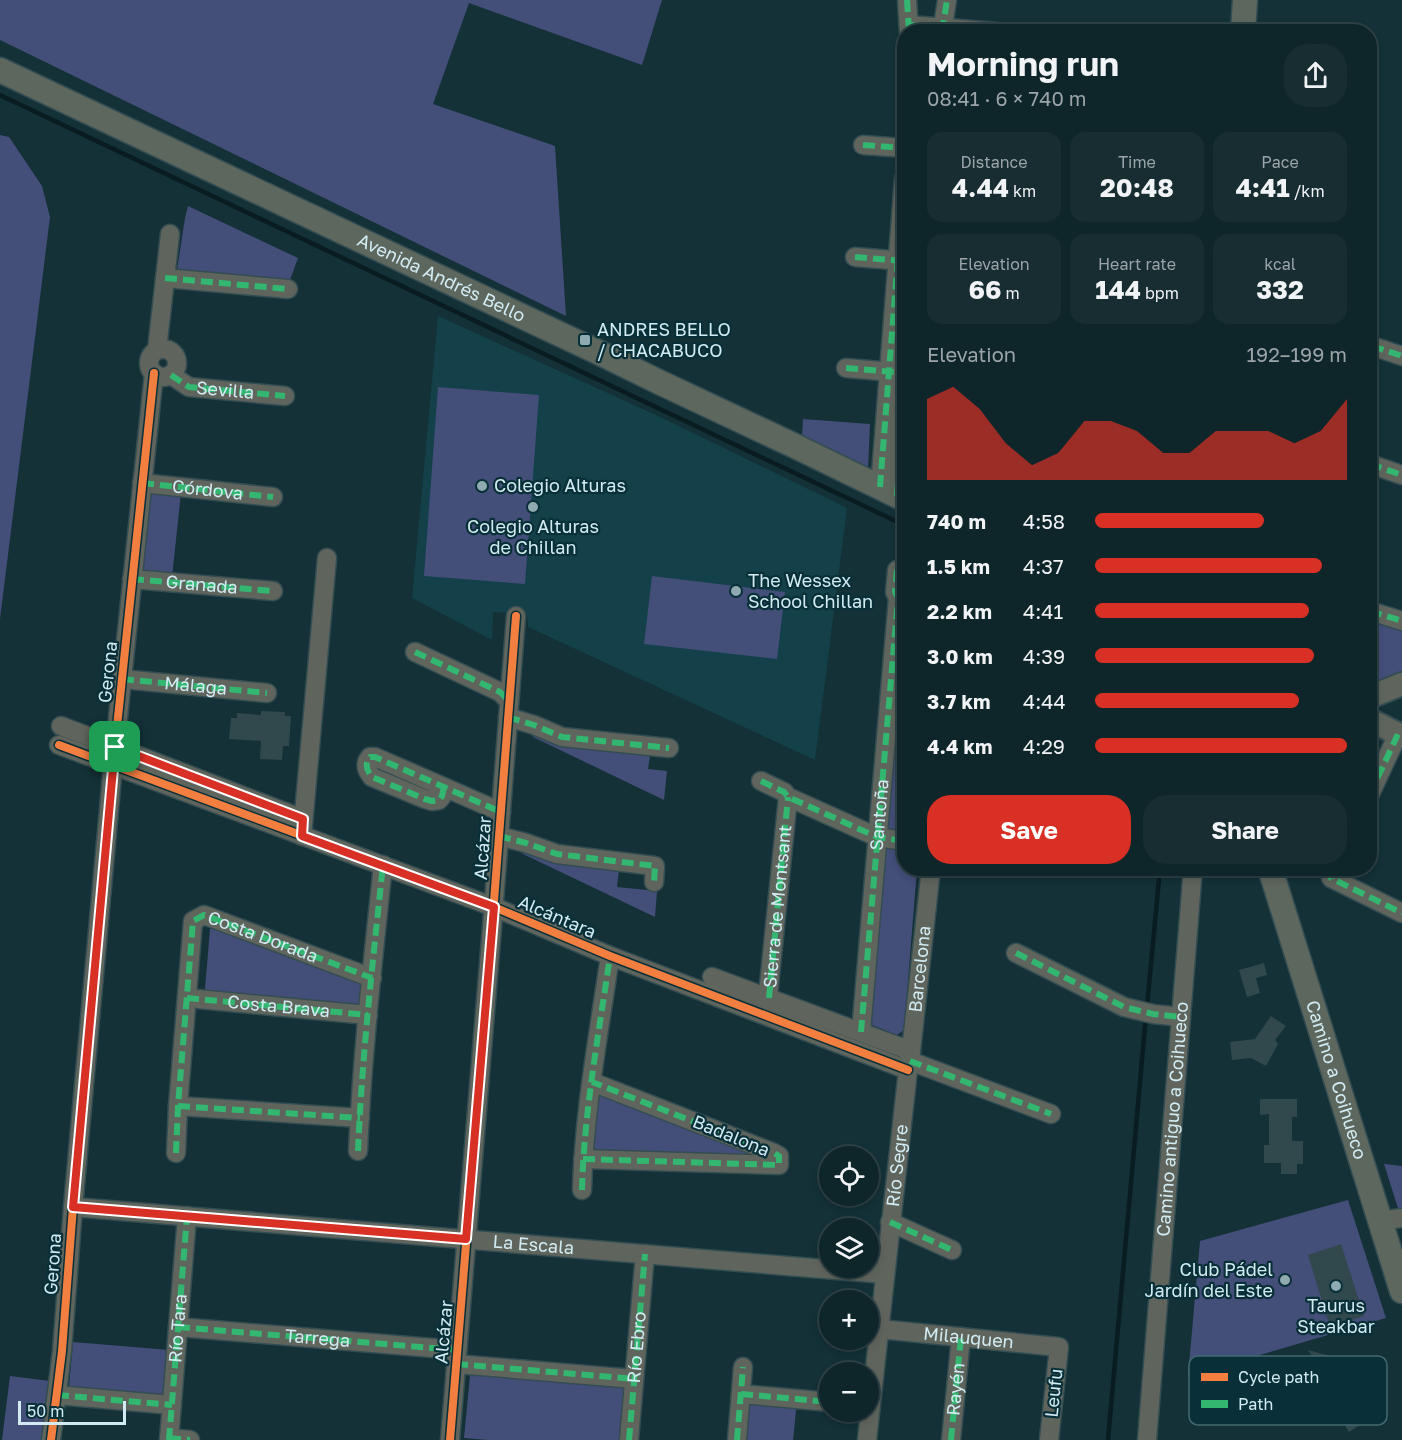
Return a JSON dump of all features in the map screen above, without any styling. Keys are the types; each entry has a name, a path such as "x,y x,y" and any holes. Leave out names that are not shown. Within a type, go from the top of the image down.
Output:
{"main road":[{"path":"1229,24 1231,0"},
{"path":"1244,24 1245,0"},
{"name":"Avenida Andrés Bello","path":"0,70 894,494"},
{"name":"Camino a Coihueco","path":"1273,876 1391,1219 1402,1291"}],"street":[{"path":"907,0 909,24"},
{"path":"944,24 947,0"},
{"path":"863,145 897,147"},
{"name":"Gerona","path":"51,1440 62,1351 73,1207 132,579 142,483 162,374 151,370 149,361 157,350 170,234"},
{"path":"855,257 897,261"},
{"path":"165,278 288,289"},
{"path":"1377,348 1402,356"},
{"path":"846,368 897,372 894,494"},
{"name":"Sevilla","path":"162,374 189,387 285,396"},
{"path":"894,494 897,466"},
{"path":"1377,466 1402,475"},
{"name":"Córdova","path":"142,483 273,496"},
{"path":"302,827 327,558"},
{"name":"Santoña","path":"897,570 895,592 897,594"},
{"name":"Granada","path":"132,579 273,591"},
{"path":"1377,613 1402,621"},
{"name":"Alcázar","path":"450,1440 516,616"},
{"name":"Santoña","path":"861,1032 897,640"},
{"path":"415,652 500,692 508,709 534,725 562,737 669,748"},
{"name":"Málaga","path":"122,679 267,693"},
{"path":"1377,694 1402,684"},
{"path":"1377,722 1401,730 1377,780"},
{"name":"Alcántara","path":"61,726 114,756 302,827 382,866 494,907 610,956 767,1006 861,1032 909,1061"},
{"name":"Alcántara","path":"59,745 114,756"},
{"name":"Sierra de Montsant","path":"761,781 784,792 788,797 878,837 897,840"},
{"path":"444,787 501,812"},
{"name":"Sierra de Montsant","path":"767,1006 788,797"},
{"name":"Alcázar","path":"499,836 557,854 655,866 654,882"},
{"path":"358,1151 382,866"},
{"name":"Barcelona","path":"909,1061 930,876"},
{"name":"Camino antiguo a Coihueco","path":"1147,1440 1192,876"},
{"path":"1338,876 1402,913"},
{"name":"Costa Dorada","path":"176,1153 193,921 204,915 372,978"},
{"path":"1016,953 1124,1007 1181,1017"},
{"path":"582,1190 592,1082 610,956"},
{"name":"Alcántara","path":"712,977 767,1006 1051,1114"},
{"name":"Costa Brava","path":"187,998 368,1015"},
{"name":"Río Segre","path":"879,1329 909,1061"},
{"name":"Badalona","path":"583,1160 779,1165 779,1156 774,1153 592,1082"},
{"path":"178,1106 360,1118"},
{"name":"La Escala","path":"73,1207 885,1274"},
{"name":"Río Tara","path":"169,1439 187,1216"},
{"path":"890,1222 952,1250"},
{"name":"Río Ebro","path":"629,1440 645,1254"},
{"name":"Tarrega","path":"178,1328 457,1357 634,1379"},
{"name":"Milauquen","path":"879,1329 1059,1347"},
{"name":"Rayén","path":"951,1440 961,1337"},
{"name":"Leufu","path":"1049,1440 1059,1347"},
{"path":"737,1440 743,1366"},
{"path":"741,1394 819,1401"},
{"path":"57,1395 172,1405"},
{"name":"Río Segre","path":"867,1440 869,1422"},
{"path":"169,1439 190,1440"}],"shaded area":[{"path":"0,0 662,0 642,65 469,3 433,104 555,146 566,316 0,40"},
{"path":"0,135 9,137 42,186 50,217 0,619"},
{"path":"188,206 298,258 290,280 177,270"},
{"path":"438,316 656,415 847,508 815,760 528,627 527,614 493,612 492,640 412,598"},
{"name":"Colegio Alturas","path":"438,387 539,395 525,584 424,576"},
{"path":"803,419 870,424 868,470 802,436"},
{"path":"149,490 181,493 172,577 140,573"},
{"path":"652,576 785,592 777,659 644,644"},
{"path":"1377,620 1402,629 1402,671 1377,683"},
{"path":"897,688 897,833 884,831"},
{"path":"533,733 561,745 650,756 648,769 667,771 664,800 533,737"},
{"path":"883,846 897,848 897,876 916,876 904,1030 897,1035 867,1023"},
{"path":"522,849 552,863 619,870 617,887 657,891 655,917 523,854"},
{"path":"220,926 368,982 365,1006 210,995 205,989 210,929"},
{"path":"595,1085 776,1161 585,1156"},
{"path":"1384,1164 1402,1166 1402,1221"},
{"name":"Club Pádel Jardín del Este","path":"1348,1200 1386,1318 1256,1356 1190,1356 1200,1241"},
{"path":"73,1342 169,1350 164,1396 69,1387"},
{"path":"470,1375 624,1383 619,1440 464,1438"},
{"path":"10,1376 50,1381 43,1440 2,1440"},
{"path":"744,1398 797,1401 793,1440 742,1440"}],"building":[{"path":"261,711 285,712 285,716 291,716 289,746 283,746 282,760 260,759 261,741 229,739 231,718 237,718 237,713 261,715"},
{"path":"1264,963 1267,975 1256,978 1260,993 1247,997 1239,970"},
{"path":"1271,1016 1286,1026 1275,1040 1278,1044 1266,1066 1251,1058 1232,1060 1230,1042 1255,1039"},
{"path":"1260,1099 1297,1099 1297,1117 1292,1117 1292,1141 1303,1141 1303,1164 1297,1164 1297,1174 1281,1174 1281,1163 1264,1163 1264,1145 1269,1145 1269,1114 1260,1115"},
{"name":"Taurus Steakbar","path":"1341,1244 1364,1316 1330,1327 1308,1255"},
{"path":"1308,1350 1331,1356 1312,1356"},
{"path":"1345,1425 1360,1425 1349,1432"}],"waterway":[{"path":"0,95 897,522"},
{"path":"1147,1007 1159,876"},
{"path":"1108,1440 1146,1015"}],"marked path":[{"path":"907,0 909,24"},
{"path":"943,24 947,0"},
{"path":"863,145 897,147"},
{"path":"855,257 897,260"},
{"path":"880,487 897,269"},
{"path":"165,278 288,289"},
{"path":"1377,348 1402,356"},
{"path":"846,368 897,372"},
{"path":"171,375 189,387 285,396"},
{"path":"1377,466 1402,475"},
{"path":"142,483 273,497"},
{"path":"897,570 895,592 897,596"},
{"path":"132,579 273,591"},
{"path":"861,1032 897,610"},
{"path":"1377,613 1402,621"},
{"path":"415,652 500,692 509,701"},
{"path":"122,679 267,693"},
{"path":"508,717 562,737 669,748"},
{"path":"1377,779 1398,734"},
{"path":"444,787 442,796 439,800 425,799 372,777 367,762 370,757 375,757 501,812"},
{"path":"761,781 784,792 788,797 877,837 897,840"},
{"path":"769,998 788,797"},
{"path":"499,836 557,854 655,866 654,882"},
{"path":"358,1151 365,1043 383,865"},
{"path":"1332,876 1331,878 1402,913"},
{"path":"176,1153 193,921 204,915 372,978"},
{"path":"1016,953 1124,1007 1153,1014 1181,1017"},
{"path":"582,1190 589,1102 610,956"},
{"path":"187,998 368,1015"},
{"path":"910,1061 1051,1114"},
{"path":"583,1159 779,1165 779,1156 774,1153 592,1082"},
{"path":"178,1106 360,1118"},
{"path":"169,1440 187,1216"},
{"path":"890,1222 952,1250"},
{"path":"629,1440 645,1254"},
{"path":"178,1327 457,1350"},
{"path":"951,1440 961,1337"},
{"path":"456,1364 634,1379"},
{"path":"737,1440 743,1367"},
{"path":"741,1394 819,1401"},
{"path":"57,1395 172,1405"},
{"path":"169,1438 190,1440"}],"cycle path":[{"path":"51,1440 62,1351 113,765 154,373"},
{"path":"450,1440 516,616"},
{"path":"59,745 494,907 610,956 908,1070"}],"place":[{"name":"ANDRES BELLO / CHACABUCO","path":"585,340"},
{"name":"Colegio Alturas","path":"482,486"},
{"name":"Colegio Alturas de Chillan","path":"533,507"},
{"name":"The Wessex School Chillan","path":"736,591"},
{"name":"Club Pádel Jardín del Este","path":"1285,1280"},
{"name":"Taurus Steakbar","path":"1336,1286"}],"route":[{"path":"115,747 303,819 302,836 494,907 466,1239 73,1207 115,747"}]}
